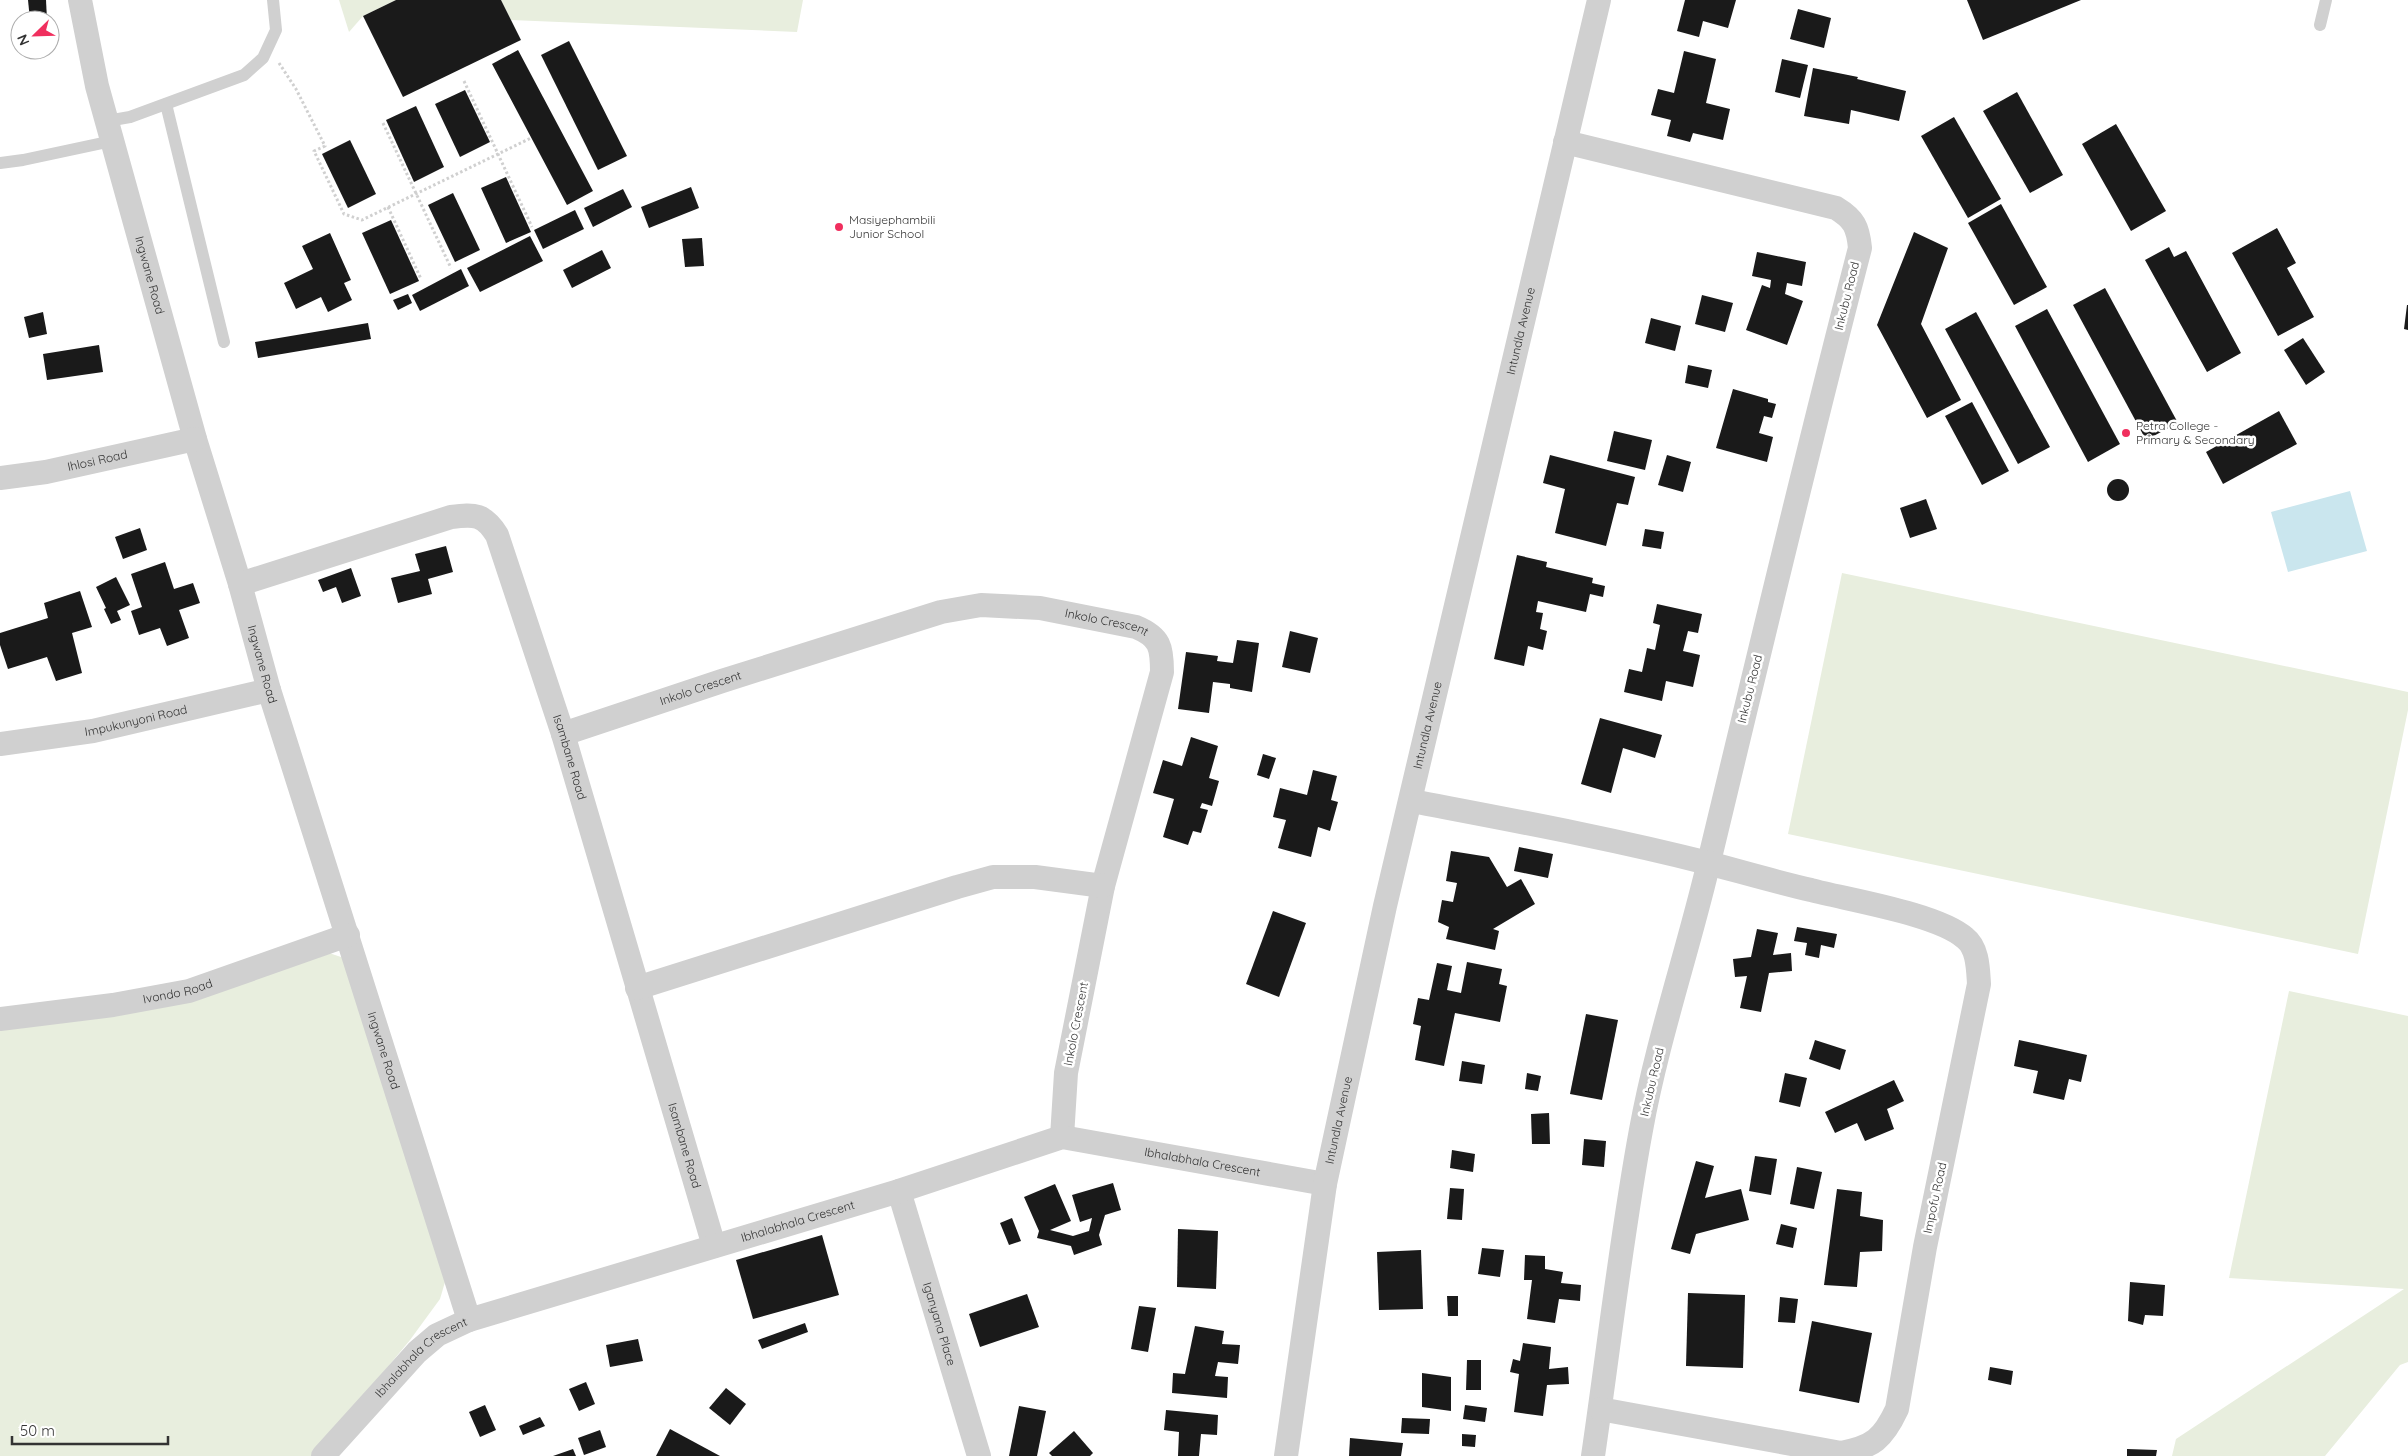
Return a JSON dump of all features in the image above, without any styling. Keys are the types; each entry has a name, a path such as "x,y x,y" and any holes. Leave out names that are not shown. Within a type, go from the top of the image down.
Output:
{"street":[{"name":"Ingwane Road","path":"80,0 97,86 195,439 240,584 270,690 469,1320"},
{"name":"Intundla Avenue","path":"1286,1456 1325,1184 1385,906 1412,801 1564,142 1599,0"},
{"name":"Inkubu Road","path":"1564,142 1836,208 1850,217 1858,233 1860,248 1806,455 1689,946 1656,1060 1641,1128 1618,1267 1593,1456"},
{"name":"Ihlosi Road","path":"0,478 46,472 195,439"},
{"name":"Isambane Road","path":"240,584 451,517 479,516 489,522 497,535 563,734 714,1246"},
{"name":"Inkolo Crescent","path":"563,734 722,681 941,612 982,605 1040,608 1136,627 1150,633 1158,644 1162,658 1162,672 1103,886 1066,1073 1062,1137"},
{"name":"Impukunyoni Road","path":"0,744 93,731 270,690"},
{"name":"Impofu Road","path":"1412,801 1514,820 1708,863 1762,879 1918,916 1946,926 1965,938 1972,945 1977,964 1979,984 1924,1247 1897,1409 1888,1428 1876,1441 1862,1449 1841,1453 1600,1409"},
{"path":"637,988 957,886 993,877 1035,877 1103,886"},
{"name":"Ivondo Road","path":"0,1019 113,1005 189,991 348,935"},
{"name":"Ibhalabhala Crescent","path":"323,1456 417,1352 437,1335 469,1320 899,1191 1062,1137 1325,1184"},
{"name":"Iganyana Place","path":"899,1191 979,1456"}],"lane":[{"path":"0,163 23,160 110,131 130,117 244,75 263,58 276,30 273,0"},
{"path":"2320,25 2326,0"},
{"path":"166,104 224,342"}],"path":[{"path":"268,48 296,89 325,146 314,151 344,214 362,220 531,138"},
{"path":"464,81 532,227"},
{"path":"383,123 451,268"},
{"path":"388,207 421,279"}],"green space":[{"path":"339,0 396,0 363,16 349,32"},
{"path":"501,0 803,0 797,32 511,20"},
{"path":"1842,573 2408,692 2408,710 2358,954 1788,834"},
{"path":"320,950 344,958 445,1282 440,1299 410,1340 314,1456 0,1456 0,1027"},
{"path":"2289,991 2408,1016 2408,1362 2400,1365 2325,1456 2172,1456 2176,1439 2404,1289 2229,1278"}],"water":[{"path":"2350,491 2367,551 2288,572 2271,512"}],"building":[{"path":"28,0 46,0 46,10 29,10"},
{"path":"396,0 501,0 521,40 403,97 363,16"},
{"path":"1685,0 1736,0 1728,28 1703,21 1699,37 1677,31"},
{"path":"1967,0 2081,0 1983,40"},
{"path":"1798,9 1831,18 1824,48 1790,39"},
{"path":"569,41 627,156 598,170 541,55"},
{"path":"518,50 593,191 567,205 492,64"},
{"path":"1684,51 1716,59 1706,103 1730,109 1723,140 1693,133 1690,142 1667,136 1671,120 1651,115 1658,89 1674,93"},
{"path":"1782,59 1808,65 1800,98 1775,92"},
{"path":"1813,68 1858,77 1857,79 1906,91 1899,121 1851,110 1849,124 1804,116"},
{"path":"465,90 490,142 460,157 435,104"},
{"path":"2017,92 2063,175 2030,193 1983,111"},
{"path":"416,106 444,167 414,182 386,120"},
{"path":"1954,117 2001,199 1968,218 1921,136"},
{"path":"2116,124 2166,211 2131,231 2082,144"},
{"path":"350,140 376,194 348,208 322,154"},
{"path":"506,177 531,232 506,243 481,188"},
{"path":"691,187 699,208 649,228 641,207"},
{"path":"623,189 632,207 593,227 584,208"},
{"path":"453,193 480,250 455,262 428,205"},
{"path":"2001,204 2047,287 2014,305 1968,223"},
{"path":"575,210 584,229 543,249 534,230"},
{"path":"391,220 419,281 390,294 362,233"},
{"path":"2277,228 2296,263 2287,268 2314,317 2278,336 2232,253"},
{"path":"1914,232 1948,248 1921,324 1961,400 1927,418 1877,325"},
{"path":"330,233 351,280 344,283 352,300 328,312 321,297 296,309 284,283 313,269 302,246"},
{"path":"530,236 543,261 480,292 467,268"},
{"path":"702,238 704,266 685,267 682,239"},
{"path":"2169,247 2174,257 2186,251 2241,353 2207,372 2145,260"},
{"path":"602,250 611,268 572,288 563,270"},
{"path":"1757,252 1806,262 1802,286 1787,283 1785,294 1803,301 1787,345 1746,330 1762,285 1770,288 1771,280 1752,276"},
{"path":"461,269 469,286 420,311 412,295"},
{"path":"2105,288 2178,423 2146,440 2073,305"},
{"path":"408,294 412,303 398,310 393,300"},
{"path":"1702,295 1733,303 1725,332 1695,324"},
{"path":"2408,305 2408,330 2404,329"},
{"path":"2047,309 2120,444 2088,462 2015,326"},
{"path":"43,312 47,334 29,338 24,317"},
{"path":"1976,312 2050,447 2018,464 1945,329"},
{"path":"1651,318 1681,326 1675,351 1645,343"},
{"path":"368,323 371,339 258,358 255,342"},
{"path":"2303,338 2325,372 2306,385 2284,350"},
{"path":"99,345 103,372 47,380 43,354"},
{"path":"1688,365 1712,370 1708,388 1685,383"},
{"path":"1733,389 1768,399 1768,402 1776,404 1772,418 1764,416 1759,433 1773,437 1767,462 1716,448"},
{"path":"1972,402 2009,471 1982,485 1945,416"},
{"path":"2279,411 2297,444 2223,484 2206,452"},
{"path":"1614,431 1652,440 1645,470 1607,461"},
{"path":"1550,455 1635,477 1628,505 1617,503 1606,546 1555,533 1565,489 1543,483"},
{"path":"1667,455 1691,462 1683,492 1658,485"},
{"path":"2114,479 2122,479 2129,486 2129,494 2122,501 2114,501 2107,494 2107,486"},
{"path":"1926,499 1937,529 1910,538 1900,508"},
{"path":"140,528 147,550 123,559 115,537"},
{"path":"1645,529 1664,532 1661,549 1642,546"},
{"path":"446,546 453,572 428,579 432,594 398,603 391,578 420,571 415,554"},
{"path":"1517,555 1547,562 1546,567 1593,578 1592,583 1605,586 1603,597 1590,594 1586,612 1538,601 1536,612 1543,613 1540,629 1547,631 1543,650 1528,646 1524,666 1494,659"},
{"path":"165,562 174,589 193,583 200,603 179,610 189,638 167,646 160,628 139,635 131,611 142,607 131,574"},
{"path":"351,568 361,596 342,603 336,587 323,592 318,580"},
{"path":"116,577 130,605 117,611 121,620 111,624 96,587"},
{"path":"80,591 92,627 72,633 82,673 56,681 47,657 8,669 0,645 0,633 48,618 44,603"},
{"path":"1657,604 1702,614 1698,633 1688,631 1683,651 1700,655 1693,687 1666,681 1662,701 1624,692 1629,669 1642,672 1647,648 1655,650 1660,625 1653,623"},
{"path":"1290,631 1318,638 1310,673 1282,667"},
{"path":"1237,640 1259,643 1252,692 1230,688 1230,684 1213,682 1209,713 1178,709 1186,652 1218,656 1217,661 1233,663"},
{"path":"1600,718 1662,735 1655,758 1623,748 1611,793 1581,784"},
{"path":"1191,737 1218,746 1209,778 1219,781 1212,806 1202,803 1200,808 1208,810 1201,833 1193,831 1188,845 1163,837 1174,799 1153,793 1163,760 1182,766"},
{"path":"1263,754 1276,758 1269,779 1257,775"},
{"path":"1313,770 1337,776 1331,800 1338,802 1330,831 1318,827 1311,857 1278,848 1286,820 1273,817 1280,788 1307,795"},
{"path":"1519,847 1553,854 1548,878 1514,871"},
{"path":"1451,851 1489,857 1507,887 1521,879 1535,904 1493,929 1499,931 1495,950 1446,939 1449,927 1438,922 1442,900 1453,902 1457,883 1446,881"},
{"path":"1273,911 1306,923 1279,997 1246,984"},
{"path":"1797,927 1837,934 1834,948 1821,945 1819,958 1805,955 1807,943 1794,941"},
{"path":"1757,929 1778,933 1773,955 1791,953 1792,971 1769,973 1761,1012 1740,1008 1747,976 1735,977 1733,959 1751,957"},
{"path":"1467,962 1502,969 1499,984 1507,986 1500,1022 1455,1013 1444,1066 1415,1060 1421,1026 1413,1024 1418,998 1429,1000 1437,963 1452,966 1447,990 1461,993"},
{"path":"1586,1014 1618,1020 1602,1100 1570,1094"},
{"path":"1815,1040 1846,1050 1840,1070 1809,1059"},
{"path":"2019,1040 2087,1055 2081,1082 2069,1079 2064,1100 2033,1093 2038,1071 2014,1066"},
{"path":"1462,1061 1485,1065 1482,1084 1459,1081"},
{"path":"1527,1073 1541,1076 1538,1091 1525,1089"},
{"path":"1785,1073 1807,1078 1800,1107 1779,1102"},
{"path":"1894,1080 1904,1101 1887,1109 1894,1129 1865,1141 1857,1123 1835,1133 1825,1112"},
{"path":"1549,1113 1550,1144 1532,1144 1531,1114"},
{"path":"1584,1139 1606,1141 1604,1167 1582,1165"},
{"path":"1452,1150 1475,1154 1473,1172 1450,1168"},
{"path":"1755,1156 1777,1159 1771,1195 1749,1191"},
{"path":"1696,1161 1714,1166 1705,1198 1741,1189 1749,1220 1696,1234 1690,1254 1671,1249"},
{"path":"1797,1167 1822,1172 1814,1209 1790,1204"},
{"path":"1113,1183 1121,1210 1105,1215 1099,1235 1102,1245 1074,1255 1071,1246 1037,1238 1039,1231 1024,1197 1055,1184 1071,1221 1050,1230 1073,1236 1089,1231 1092,1218 1080,1222 1072,1195"},
{"path":"1450,1188 1464,1189 1462,1220 1447,1219"},
{"path":"1837,1189 1862,1192 1860,1216 1883,1220 1882,1251 1860,1252 1857,1287 1824,1285"},
{"path":"1012,1218 1021,1241 1009,1245 1000,1223"},
{"path":"1781,1224 1797,1228 1793,1248 1776,1244"},
{"path":"1178,1229 1218,1231 1216,1289 1177,1287"},
{"path":"822,1235 839,1295 753,1319 736,1260"},
{"path":"1482,1248 1504,1250 1500,1277 1478,1274"},
{"path":"1421,1250 1423,1309 1379,1310 1377,1252"},
{"path":"1525,1255 1545,1256 1545,1269 1563,1272 1561,1283 1581,1285 1580,1301 1559,1299 1555,1323 1527,1319 1532,1280 1524,1280"},
{"path":"2130,1282 2165,1285 2163,1316 2145,1315 2143,1325 2128,1321"},
{"path":"1688,1293 1745,1295 1743,1368 1686,1366"},
{"path":"1027,1294 1039,1327 980,1347 969,1314"},
{"path":"1447,1296 1458,1296 1458,1316 1448,1316"},
{"path":"1780,1297 1798,1299 1795,1323 1778,1322"},
{"path":"1139,1306 1156,1308 1148,1352 1131,1349"},
{"path":"1812,1321 1872,1333 1859,1403 1799,1391"},
{"path":"805,1323 808,1332 762,1349 758,1340"},
{"path":"1195,1326 1224,1331 1222,1344 1240,1345 1238,1364 1218,1362 1215,1376 1228,1377 1227,1398 1172,1393 1173,1373 1185,1374"},
{"path":"638,1339 643,1361 610,1367 606,1345"},
{"path":"1523,1343 1551,1347 1549,1369 1568,1367 1569,1384 1547,1385 1543,1416 1514,1412 1519,1374 1510,1372 1513,1359 1520,1361"},
{"path":"1467,1360 1481,1360 1481,1390 1466,1390"},
{"path":"1990,1367 2013,1371 2011,1385 1988,1380"},
{"path":"1422,1373 1451,1377 1451,1411 1422,1407"},
{"path":"586,1382 595,1404 579,1411 569,1389"},
{"path":"726,1388 746,1404 730,1425 709,1408"},
{"path":"485,1405 496,1430 480,1437 469,1412"},
{"path":"1465,1405 1487,1408 1485,1422 1463,1419"},
{"path":"1019,1406 1046,1411 1037,1456 1009,1456"},
{"path":"1166,1410 1218,1415 1217,1435 1201,1434 1199,1456 1178,1456 1179,1432 1164,1430"},
{"path":"540,1417 545,1426 523,1435 519,1426"},
{"path":"1402,1418 1430,1419 1429,1434 1401,1433"},
{"path":"670,1429 720,1456 656,1456"},
{"path":"600,1430 606,1447 584,1455 578,1438"},
{"path":"1074,1431 1093,1453 1090,1456 1052,1456 1049,1453"},
{"path":"1462,1434 1476,1435 1475,1447 1462,1446"},
{"path":"1350,1438 1403,1443 1401,1456 1349,1456"},
{"path":"573,1449 576,1456 553,1456"},
{"path":"2127,1449 2157,1450 2156,1456 2127,1456"}],"place":[{"name":"Masiyephambili Junior School","path":"839,227"},
{"name":"Petra College - Primary & Secondary","path":"2126,433"}]}
